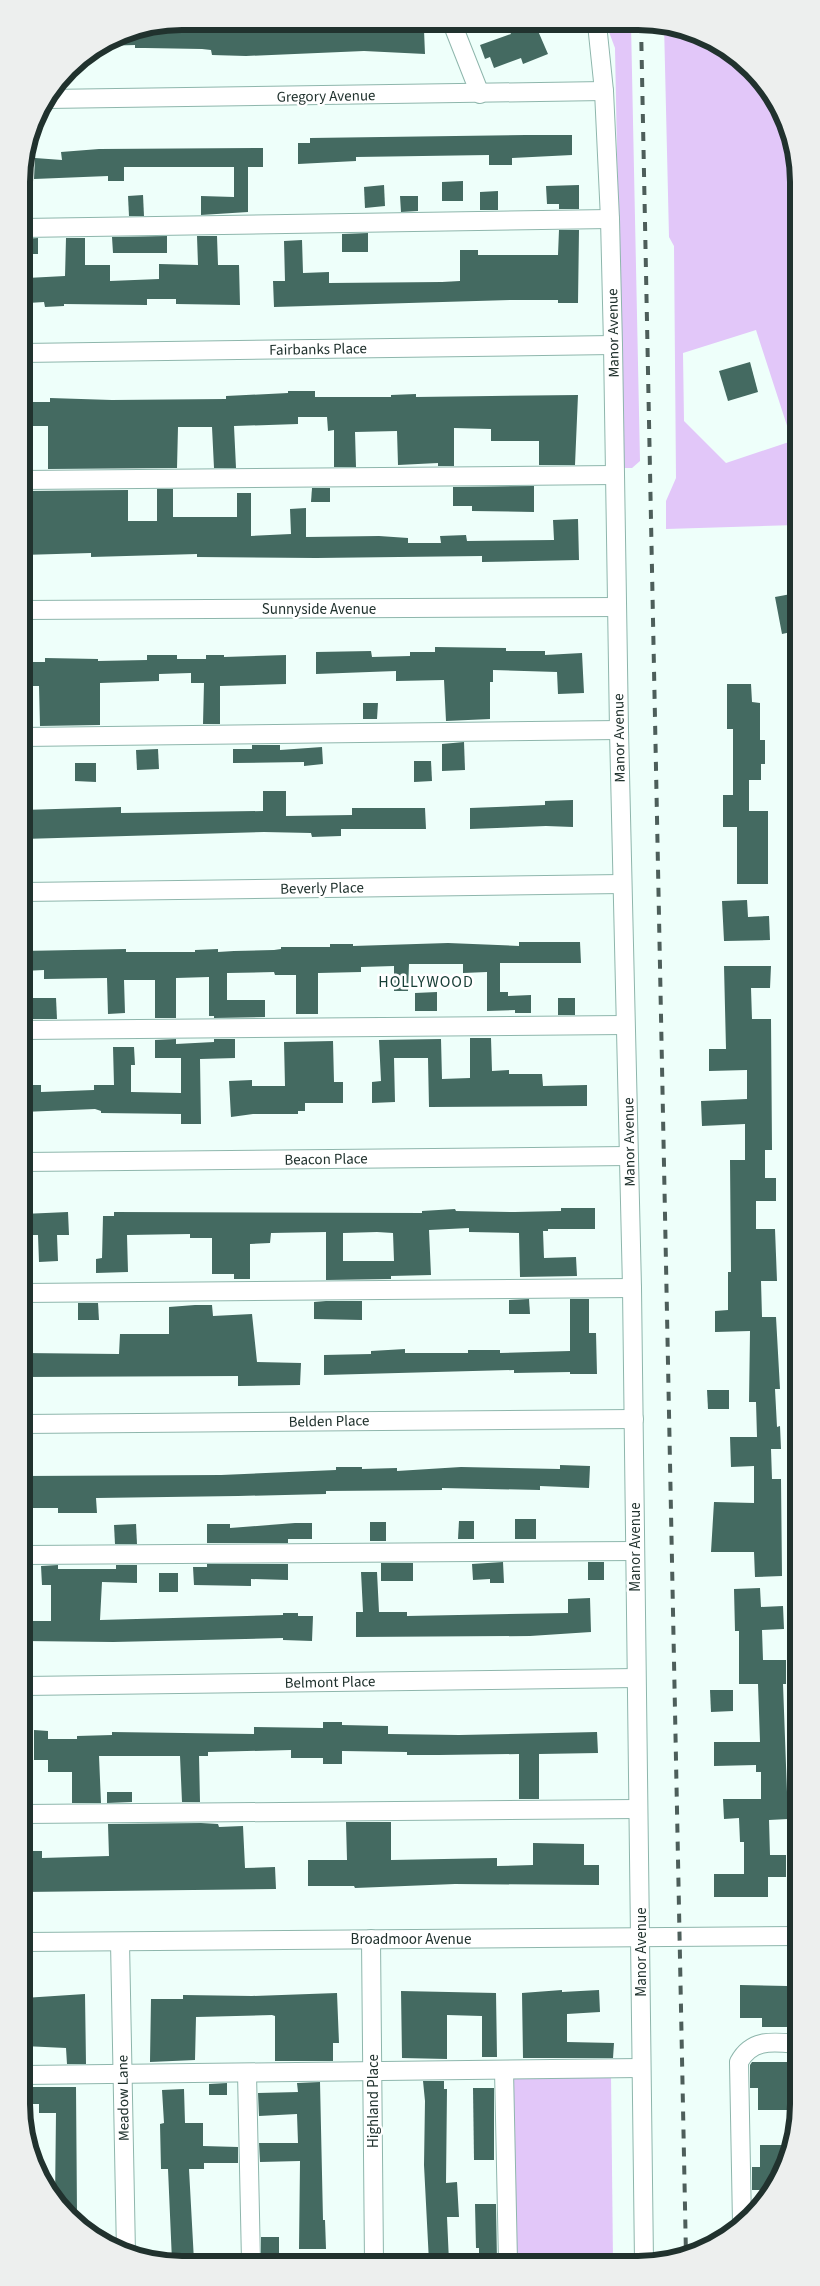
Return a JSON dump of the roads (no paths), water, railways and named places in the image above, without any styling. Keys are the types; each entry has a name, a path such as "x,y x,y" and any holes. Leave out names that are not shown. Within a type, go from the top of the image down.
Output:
{"street":[{"path":"455,30 480,94"},
{"name":"Manor Avenue","path":"598,30 604,91 613,345 622,884 632,1288 641,1937 640,2068 644,2256"},
{"name":"Gregory Avenue","path":"55,99 604,91"},
{"path":"30,228 610,219"},
{"name":"Fairbanks Place","path":"30,353 613,345"},
{"path":"30,480 615,475"},
{"name":"Sunnyside Avenue","path":"30,610 617,607"},
{"path":"30,737 619,730"},
{"name":"Beverly Place","path":"30,892 622,884"},
{"path":"30,1030 625,1025"},
{"name":"Beacon Place","path":"30,1162 629,1156"},
{"path":"30,1293 632,1288"},
{"name":"Belden Place","path":"30,1424 634,1418"},
{"path":"30,1555 635,1551"},
{"name":"Belmont Place","path":"30,1686 636,1678"},
{"path":"30,1814 638,1809"},
{"name":"Broadmoor Avenue","path":"30,1942 790,1936"},
{"name":"Highland Place","path":"371,1940 374,2256"},
{"name":"Meadow Lane","path":"120,1942 126,2245"},
{"path":"742,2214 739,2062 744,2054 755,2044 790,2044"},
{"path":"30,2075 640,2068"},
{"path":"504,2070 508,2256"},
{"path":"247,2073 250,2256"}],"railway":[{"path":"641,30 686,2248"}],"district":[{"name":"HOLLYWOOD","path":"426,981"}]}
